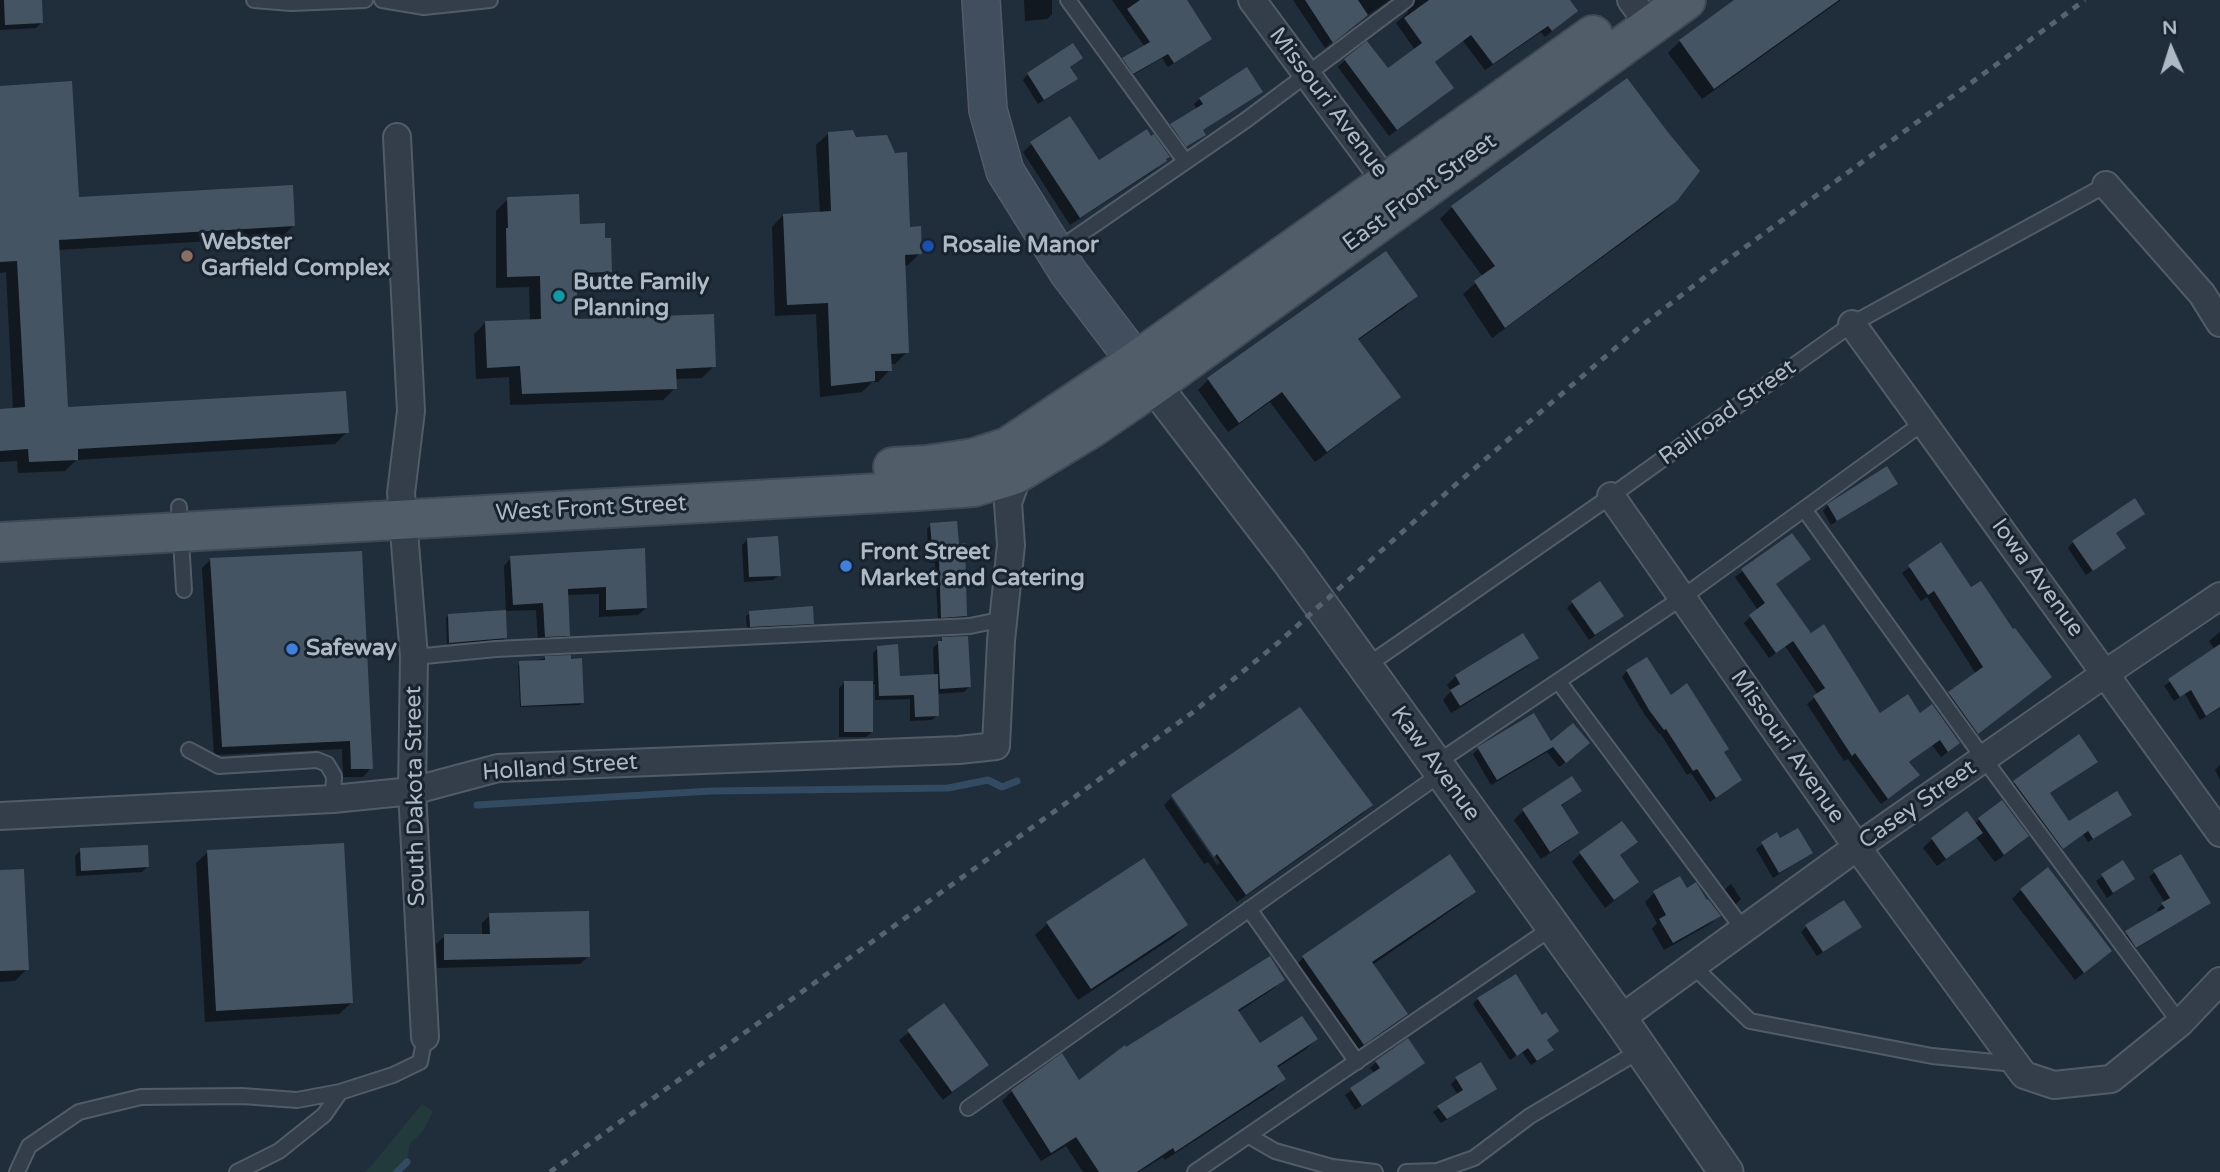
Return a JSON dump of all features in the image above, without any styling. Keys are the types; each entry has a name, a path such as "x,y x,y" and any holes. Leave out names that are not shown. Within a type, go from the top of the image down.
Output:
{"main road":[{"path":"981,0 988,110 1005,171 1055,252 1145,373"},
{"name":"East Front Street","path":"1145,373 1395,194 1639,8 1686,0"},
{"name":"West Front Street","path":"0,542 179,520 403,506 736,477 928,465 974,458 1013,459 1145,373"},
{"name":"West Front Street","path":"0,516 179,520"}],"street":[{"name":"Missouri Avenue","path":"1252,0 1395,194"},
{"name":"South Dakota Street","path":"397,137 411,411 403,506 414,657 412,791 425,1037"},
{"path":"2106,185 2202,295 2220,323"},
{"name":"Iowa Avenue","path":"1852,324 2220,832"},
{"name":"Kaw Avenue","path":"1145,373 1289,561 1620,1019 1726,1172"},
{"path":"1004,619 1011,545 1008,503 1013,459"},
{"name":"Missouri Avenue","path":"1611,496 1857,848 2016,1065"},
{"name":"Casey Street","path":"1620,1019 1983,759 2220,596"},
{"name":"Holland Street","path":"0,816 333,799 412,791 498,768 959,750 996,746 1004,619"},
{"path":"2016,1065 2024,1074 2054,1085 2111,1079 2180,1023 2220,981"}],"lane":[{"path":"254,0 291,3 365,0"},
{"path":"382,0 424,8 490,0"},
{"path":"1068,0 1185,161"},
{"path":"1055,252 1307,75 1406,0"},
{"name":"Railroad Street","path":"1365,667 1852,324 2106,185"},
{"path":"968,1108 1249,909 1558,681 1683,597 1924,422"},
{"path":"1804,509 1983,759 2180,1023"},
{"path":"179,520 184,590"},
{"path":"414,657 496,649 970,626 1004,619"},
{"path":"1558,681 1744,929"},
{"path":"190,751 219,766 317,760 327,764 334,776 333,799"},
{"path":"1249,909 1357,1062"},
{"path":"1195,1172 1553,927"},
{"path":"1693,966 1750,1021 1932,1056 2016,1065"},
{"path":"17,1172 29,1146 79,1112 141,1097 242,1096 297,1100 340,1092 393,1075 420,1062 425,1037"},
{"path":"1406,1172 1437,1171 1474,1158 1530,1116 1642,1050"},
{"path":"237,1172 279,1151 324,1115 340,1092"},
{"path":"1249,1136 1275,1151 1332,1167 1375,1172"}],"green space":[{"path":"422,1104 433,1111 423,1131 410,1144 407,1162 397,1172 366,1172"}],"building":[{"path":"4,0 42,0 43,23 5,25"},
{"path":"1140,0 1187,0 1212,39 1174,63 1168,54 1133,74 1122,58 1150,42 1127,9"},
{"path":"1305,0 1358,0 1368,15 1333,43"},
{"path":"1429,0 1570,0 1578,11 1552,31 1548,26 1493,64 1471,35 1435,62 1454,88 1397,130 1344,59 1367,41 1388,68 1422,43 1404,18"},
{"path":"1734,0 1839,0 1714,89 1679,40"},
{"path":"1073,43 1083,58 1070,67 1078,79 1044,100 1027,73"},
{"path":"1247,67 1263,92 1203,130 1206,135 1186,147 1170,124 1203,104 1199,98"},
{"path":"1627,78 1700,171 1677,201 1505,328 1474,281 1495,266 1451,206"},
{"path":"72,81 79,197 293,185 295,226 59,240 68,407 346,391 349,433 78,449 78,460 29,462 28,449 0,451 0,409 25,407 17,261 0,262 0,86"},
{"path":"1070,116 1099,160 1147,129 1151,136 1154,134 1170,157 1080,218 1030,142"},
{"path":"853,130 856,137 887,135 895,153 907,152 910,227 921,226 922,254 905,255 909,353 891,354 892,371 875,371 875,381 831,386 828,303 787,305 783,214 831,211 828,132"},
{"name":"Butte Family Planning","path":"579,194 580,224 605,223 605,238 611,238 612,272 576,273 578,319 714,314 716,367 676,369 677,389 522,394 520,366 487,368 485,321 541,319 540,276 507,277 507,197"},
{"path":"1386,251 1418,296 1358,339 1401,397 1327,452 1282,392 1239,423 1207,378"},
{"path":"1887,466 1898,484 1837,521 1827,504"},
{"path":"2135,498 2145,514 2116,533 2126,548 2093,571 2072,541"},
{"path":"957,521 959,544 965,543 967,616 941,618 939,559 933,560 930,523"},
{"path":"1792,533 1811,559 1776,584 1811,633 1824,624 1880,713 1908,694 1920,713 1932,704 1960,743 1948,752 1940,740 1909,762 1920,775 1888,799 1855,753 1852,756 1813,696 1825,688 1793,641 1776,653 1749,615 1765,603 1741,569"},
{"path":"778,536 781,576 749,577 747,538"},
{"path":"1941,542 1971,587 1981,581 2013,629 2015,628 2052,677 1978,734 1948,692 1983,667 1934,591 1928,595 1908,565"},
{"path":"645,548 647,608 606,610 606,587 568,589 570,636 545,637 543,603 513,605 510,556"},
{"name":"Safeway","path":"362,551 373,769 351,769 350,741 222,747 210,558"},
{"path":"1600,581 1624,616 1595,635 1571,601"},
{"path":"813,606 814,624 750,627 749,611"},
{"path":"506,610 507,638 449,643 448,614"},
{"path":"1523,633 1539,658 1460,706 1450,690 1460,684 1455,675"},
{"path":"968,636 971,687 940,689 938,641 942,641 942,637"},
{"path":"898,644 900,676 938,674 939,716 915,717 914,695 879,696 877,646"},
{"path":"2220,644 2220,707 2206,716 2191,690 2180,697 2168,679"},
{"path":"571,655 571,659 582,658 584,703 521,706 519,661"},
{"path":"1647,657 1671,695 1687,683 1729,749 1724,752 1742,780 1716,798 1697,769 1693,771 1666,729 1664,730 1649,710 1626,670"},
{"path":"844,681 873,681 873,732 844,732"},
{"path":"1300,707 1373,805 1246,895 1217,854 1214,857 1171,795"},
{"path":"1534,713 1551,741 1573,723 1590,743 1566,763 1553,747 1497,780 1477,747"},
{"path":"2079,734 2098,762 2050,793 2069,821 2117,791 2132,815 2093,839 2088,831 2063,849 2013,781"},
{"path":"1572,776 1582,791 1561,805 1579,833 1550,852 1522,809"},
{"path":"2002,800 2029,836 2004,855 1978,818"},
{"path":"1967,811 1983,833 1946,859 1931,838"},
{"path":"1622,821 1638,842 1620,855 1639,882 1614,900 1579,852"},
{"path":"1798,828 1813,853 1779,873 1761,842 1777,832 1780,838"},
{"path":"344,843 353,1003 216,1011 207,850"},
{"path":"148,845 149,867 81,871 80,848"},
{"path":"1450,854 1476,892 1372,962 1408,1014 1364,1045 1302,956"},
{"path":"2181,854 2211,903 2136,948 2125,931 2165,908 2161,903 2170,898 2153,870"},
{"path":"1144,858 1188,925 1091,989 1046,922"},
{"path":"2123,860 2135,879 2113,893 2101,874"},
{"path":"2048,867 2112,951 2084,973 2020,889"},
{"path":"24,869 29,970 0,971 0,870"},
{"path":"1680,876 1687,888 1696,882 1721,916 1673,943 1659,919 1666,915 1653,891"},
{"path":"1844,900 1862,927 1823,952 1805,925"},
{"path":"589,911 590,957 444,960 444,934 490,934 489,913"},
{"path":"1270,956 1285,980 1238,1010 1260,1043 1302,1016 1318,1039 1277,1066 1286,1079 1175,1152 1173,1148 1137,1172 1099,1172 1076,1137 1051,1153 1011,1090 1062,1053 1079,1080 1125,1045 1126,1047"},
{"path":"1516,974 1542,1015 1546,1012 1559,1031 1547,1040 1554,1050 1537,1061 1528,1048 1517,1056 1477,998"},
{"path":"944,1003 989,1065 952,1092 907,1030"},
{"path":"1408,1038 1425,1063 1362,1106 1350,1088 1380,1068 1375,1061"},
{"path":"1481,1062 1497,1089 1447,1119 1437,1106 1463,1090 1455,1077"}],"waterway":[{"path":"477,805 711,791 948,788 988,780 1002,787 1017,781"},
{"path":"397,1172 407,1162"}],"railway":[{"path":"550,1172 1192,713 1279,642 1454,486 1640,327 1722,264 2085,0"}],"place":[{"name":"Rosalie Manor","path":"928,246"},
{"name":"Webster Garfield Complex","path":"187,256"},
{"name":"Butte Family Planning","path":"559,296"},
{"name":"Front Street Market and Catering","path":"846,566"},
{"name":"Safeway","path":"292,649"}]}
